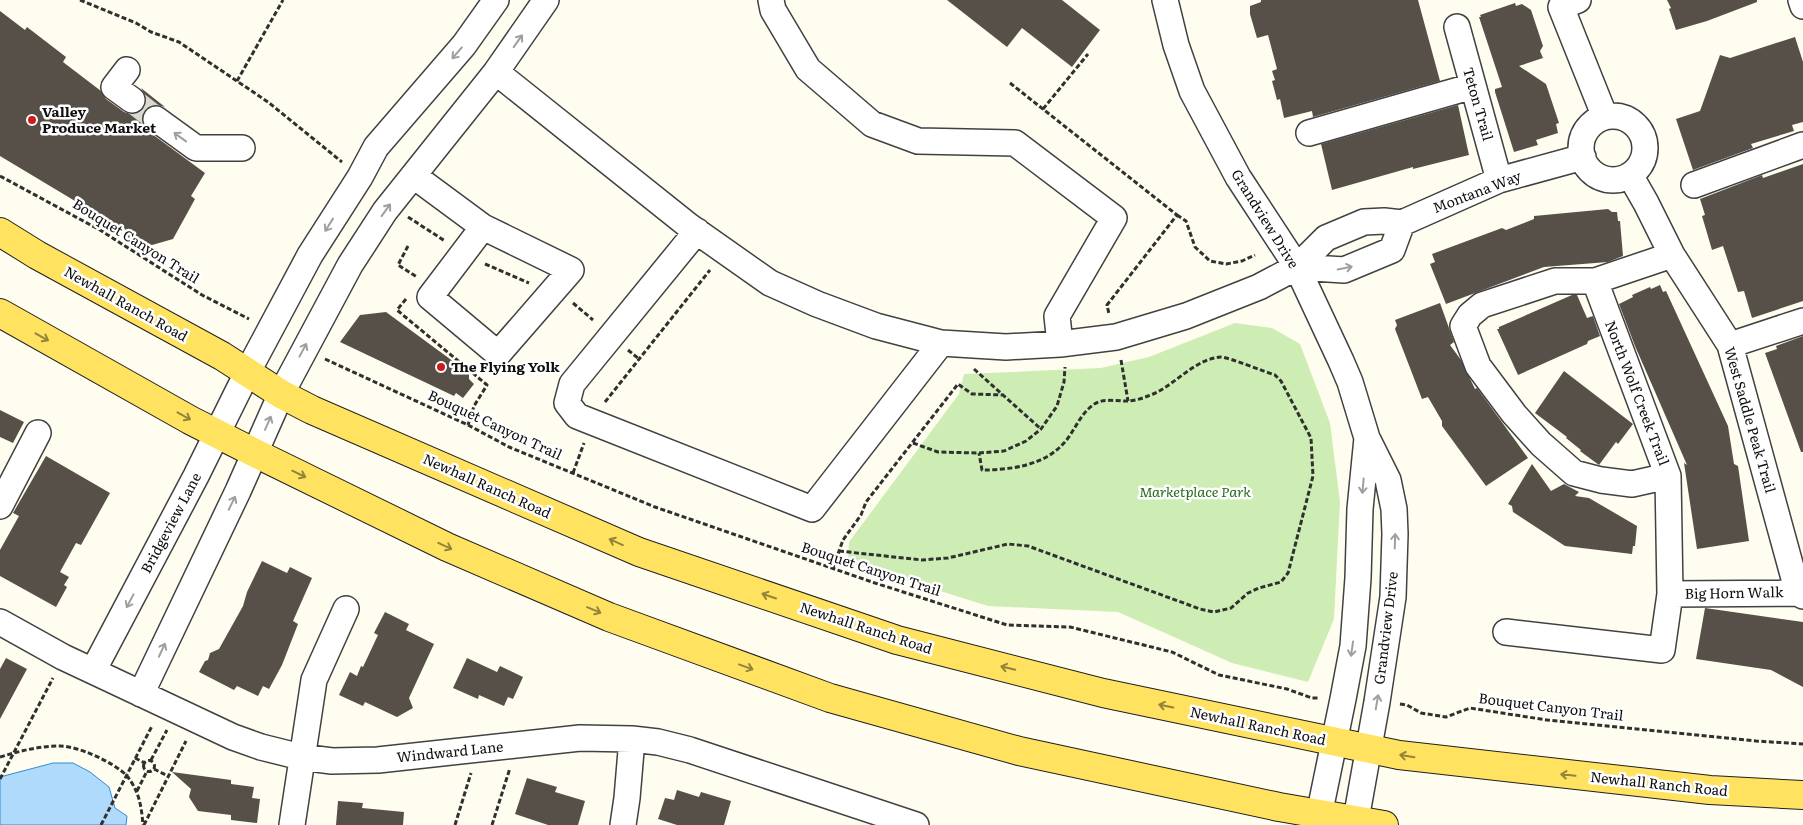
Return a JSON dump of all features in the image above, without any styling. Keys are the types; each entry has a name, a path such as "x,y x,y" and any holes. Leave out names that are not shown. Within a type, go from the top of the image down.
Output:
{"main road":[{"name":"Newhall Ranch Road","path":"0,232 37,255 222,356 281,394 321,414 638,552 897,640 1103,693 1368,750 1426,759 1700,789 1803,795"},
{"path":"0,313 190,420 447,547 591,609 830,698 1019,752 1269,805 1318,820 1384,825"}],"street":[{"name":"Bridgeview Lane","path":"93,671 310,254 360,177 376,147 464,45 496,0"},
{"path":"141,694 281,394 350,265 385,210 496,72 546,0"},
{"path":"771,0 773,10 808,69 872,124 918,141 1015,143 1114,218 1057,316 1063,355"},
{"name":"Grandview Drive","path":"1165,0 1176,45 1192,91 1238,177 1296,267 1320,314 1350,382 1367,438 1388,480 1394,509 1393,597 1356,823"},
{"path":"1801,0 1803,6"},
{"path":"1569,3 1605,117"},
{"name":"Teton Trail","path":"1457,28 1500,180"},
{"path":"127,70 114,88 132,100"},
{"name":"Montana Way","path":"496,72 697,231 770,283 817,304 876,326 941,343 1006,347 1063,355 1186,316 1259,287 1296,267 1326,238 1364,222 1384,221 1402,223 1500,180 1583,157"},
{"path":"1308,133 1473,86"},
{"path":"1616,116 1626,118 1641,131 1645,150 1643,160 1630,176 1611,180 1602,178 1593,173 1583,157 1581,147 1583,137 1588,128 1596,121 1605,117 1616,116"},
{"path":"156,119 196,148 242,148"},
{"path":"1694,185 1803,145"},
{"path":"414,176 483,226 570,270 498,354 430,297 483,226"},
{"name":"West Saddle Peak Trail","path":"1630,176 1672,254 1730,345 1801,594"},
{"path":"1296,267 1344,270 1392,250 1402,223"},
{"path":"697,231 572,384 568,402 577,416 812,509 941,343"},
{"path":"1668,476 1632,484 1601,480 1574,473 1542,444 1514,414 1478,366 1463,326 1470,315 1482,305 1555,281 1595,281 1672,254"},
{"name":"North Wolf Creek Trail","path":"1506,632 1662,650 1670,594 1668,476 1595,281"},
{"path":"1730,345 1803,321"},
{"path":"0,506 38,433"},
{"name":"Grandview Drive","path":"1318,820 1344,699 1353,646 1358,578 1360,509 1367,438"},
{"name":"Big Horn Walk","path":"1670,594 1801,594"},
{"path":"292,825 314,680 346,610"},
{"name":"Windward Lane","path":"0,622 63,657 233,737 301,758 352,761 580,738 632,739 658,742 690,750 916,825"},
{"path":"623,825 632,739"}],"path":[{"path":"237,81 283,0"},
{"path":"1043,110 1088,54"},
{"name":"Bouquet Canyon Trail","path":"0,176 100,230 202,295 271,330"},
{"path":"1177,215 1186,221 1195,248 1210,261 1226,264 1242,261 1255,255"},
{"path":"573,473 592,422 604,403 714,266"},
{"name":"Bouquet Canyon Trail","path":"305,347 326,360 468,425 509,446 573,473 656,507 833,568 1007,625 1070,627 1172,652 1219,675 1287,689 1312,698 1344,699"},
{"path":"913,443 938,452 979,453 1004,451 1026,441 1041,429 1057,406 1064,382 1063,355"},
{"path":"1120,356 1128,401"},
{"path":"839,551 922,560 948,558 1008,544 1028,546 1200,609 1214,612 1231,608 1248,593 1258,588 1281,582 1288,573 1313,476 1311,438 1281,380 1275,375 1222,357 1188,370 1164,389 1148,397 1128,401 1105,400 1094,404 1084,414 1064,444 1050,455 1030,464 1003,470 982,470 979,453"},
{"path":"970,366 1041,429"},
{"path":"833,568 843,540 861,516 866,502 958,384 972,394 1003,395"},
{"path":"0,779 63,657"},
{"name":"Bouquet Canyon Trail","path":"1377,702 1407,704 1421,713 1446,717 1470,708 1547,720 1803,744"},
{"path":"101,825 135,758 179,712"},
{"path":"144,763 151,760 179,712"},
{"path":"143,825 168,776 179,712"},
{"path":"492,825 517,745"},
{"path":"0,757 36,747 62,746 80,749 101,759 126,775 137,792 141,805 143,825"},
{"path":"455,825 479,748"},
{"path":"135,758 144,763 147,771"},
{"path":"151,760 155,764 154,769"},
{"path":"147,771 154,769 168,776"},
{"path":"137,792 147,771"}],"green space":[{"name":"Marketplace Park","path":"1235,323 1272,328 1300,344 1330,423 1340,502 1334,619 1308,682 1232,663 1118,612 988,606 848,562 849,542 959,394 964,374 1101,368 1149,357"}],"water":[{"path":"53,763 73,763 90,772 109,787 115,808 127,816 126,825 0,825 0,777"}],"building":[{"path":"947,0 1062,0 1100,30 1072,67 1022,28 1007,47"},
{"path":"1261,0 1418,0 1440,81 1313,117 1312,111 1284,118 1280,99 1277,100 1272,81 1275,80 1272,71 1277,69 1268,35 1257,38 1250,14 1250,6 1261,2"},
{"path":"1667,0 1757,0 1757,2 1707,21 1676,30 1669,9 1671,8"},
{"path":"1515,3 1516,6 1522,4 1531,10 1543,46 1540,51 1543,58 1519,66 1546,84 1559,123 1556,124 1558,133 1536,140 1538,145 1514,152 1495,92 1495,89 1502,87 1479,17 1481,17 1480,15"},
{"path":"0,11 25,30 27,27 66,57 63,62 101,91 106,99 124,112 138,113 143,109 146,101 141,88 165,107 157,105 145,110 142,117 143,125 148,131 205,173 191,196 195,199 173,239 145,247 88,214 90,210 0,156"},
{"path":"1795,37 1803,62 1803,122 1792,125 1794,131 1751,144 1753,148 1693,170 1676,119 1700,111 1720,55 1730,58"},
{"path":"1458,105 1469,155 1413,169 1413,167 1332,190 1321,144"},
{"path":"1803,164 1803,301 1752,318 1744,291 1738,292 1723,246 1712,250 1702,216 1705,215 1700,199 1762,175 1763,178"},
{"path":"1608,209 1612,212 1617,212 1618,221 1620,221 1623,256 1608,262 1544,267 1446,304 1430,264 1435,262 1432,254 1502,228 1506,230 1534,219 1534,216"},
{"path":"1660,285 1663,292 1666,291 1728,426 1734,464 1738,466 1749,541 1697,549 1684,463 1687,465 1635,346 1619,304 1633,297 1632,295"},
{"path":"1572,295 1577,295 1587,318 1593,316 1600,336 1588,341 1587,344 1518,375 1497,329"},
{"path":"1440,303 1454,342 1450,345 1461,360 1475,389 1477,388 1528,458 1486,486 1442,426 1442,421 1428,397 1422,399 1395,329 1397,325 1395,320"},
{"path":"386,312 469,373 469,379 474,384 463,398 456,393 454,396 340,342 360,315"},
{"path":"1803,336 1803,452 1801,452 1765,353 1777,349 1776,346"},
{"path":"1564,371 1633,424 1618,444 1616,442 1599,465 1580,451 1567,437 1535,413"},
{"path":"0,410 24,422 13,443 0,437"},
{"path":"46,456 110,493 81,545 76,543 60,572 69,577 64,585 67,587 56,607 0,576 0,550 19,516 13,513"},
{"path":"1532,464 1551,491 1564,484 1579,492 1575,496 1589,498 1637,526 1635,546 1633,546 1632,554 1565,546 1513,512 1512,506 1508,504"},
{"path":"262,561 287,573 290,567 312,578 293,621 298,624 282,665 269,689 263,686 258,696 237,686 234,690 199,672 205,661 208,660 210,653 219,649 243,606 247,592"},
{"path":"1705,608 1803,622 1803,687 1771,670 1696,659"},
{"path":"385,612 409,624 406,630 434,644 409,698 413,708 397,717 365,702 363,706 339,695 350,672 357,676 361,666 363,667 378,635 374,633"},
{"path":"6,658 27,669 0,719 0,669"},
{"path":"467,658 497,672 500,666 523,677 513,699 508,697 504,706 479,695 478,699 453,688"},
{"path":"172,772 231,780 231,784 254,787 252,798 260,799 257,823 231,820 231,815 198,811 189,797 191,789"},
{"path":"527,778 557,787 555,792 585,801 578,825 548,825 515,814"},
{"path":"677,790 699,797 701,792 731,801 724,825 677,825 658,819 665,798 674,800"},
{"path":"338,801 363,803 362,808 404,812 403,825 336,825"}],"tunnel":[{"path":"132,100 156,119"}],"place":[{"name":"Valley Produce Market","path":"32,120"},
{"name":"The Flying Yolk","path":"441,367"}]}
